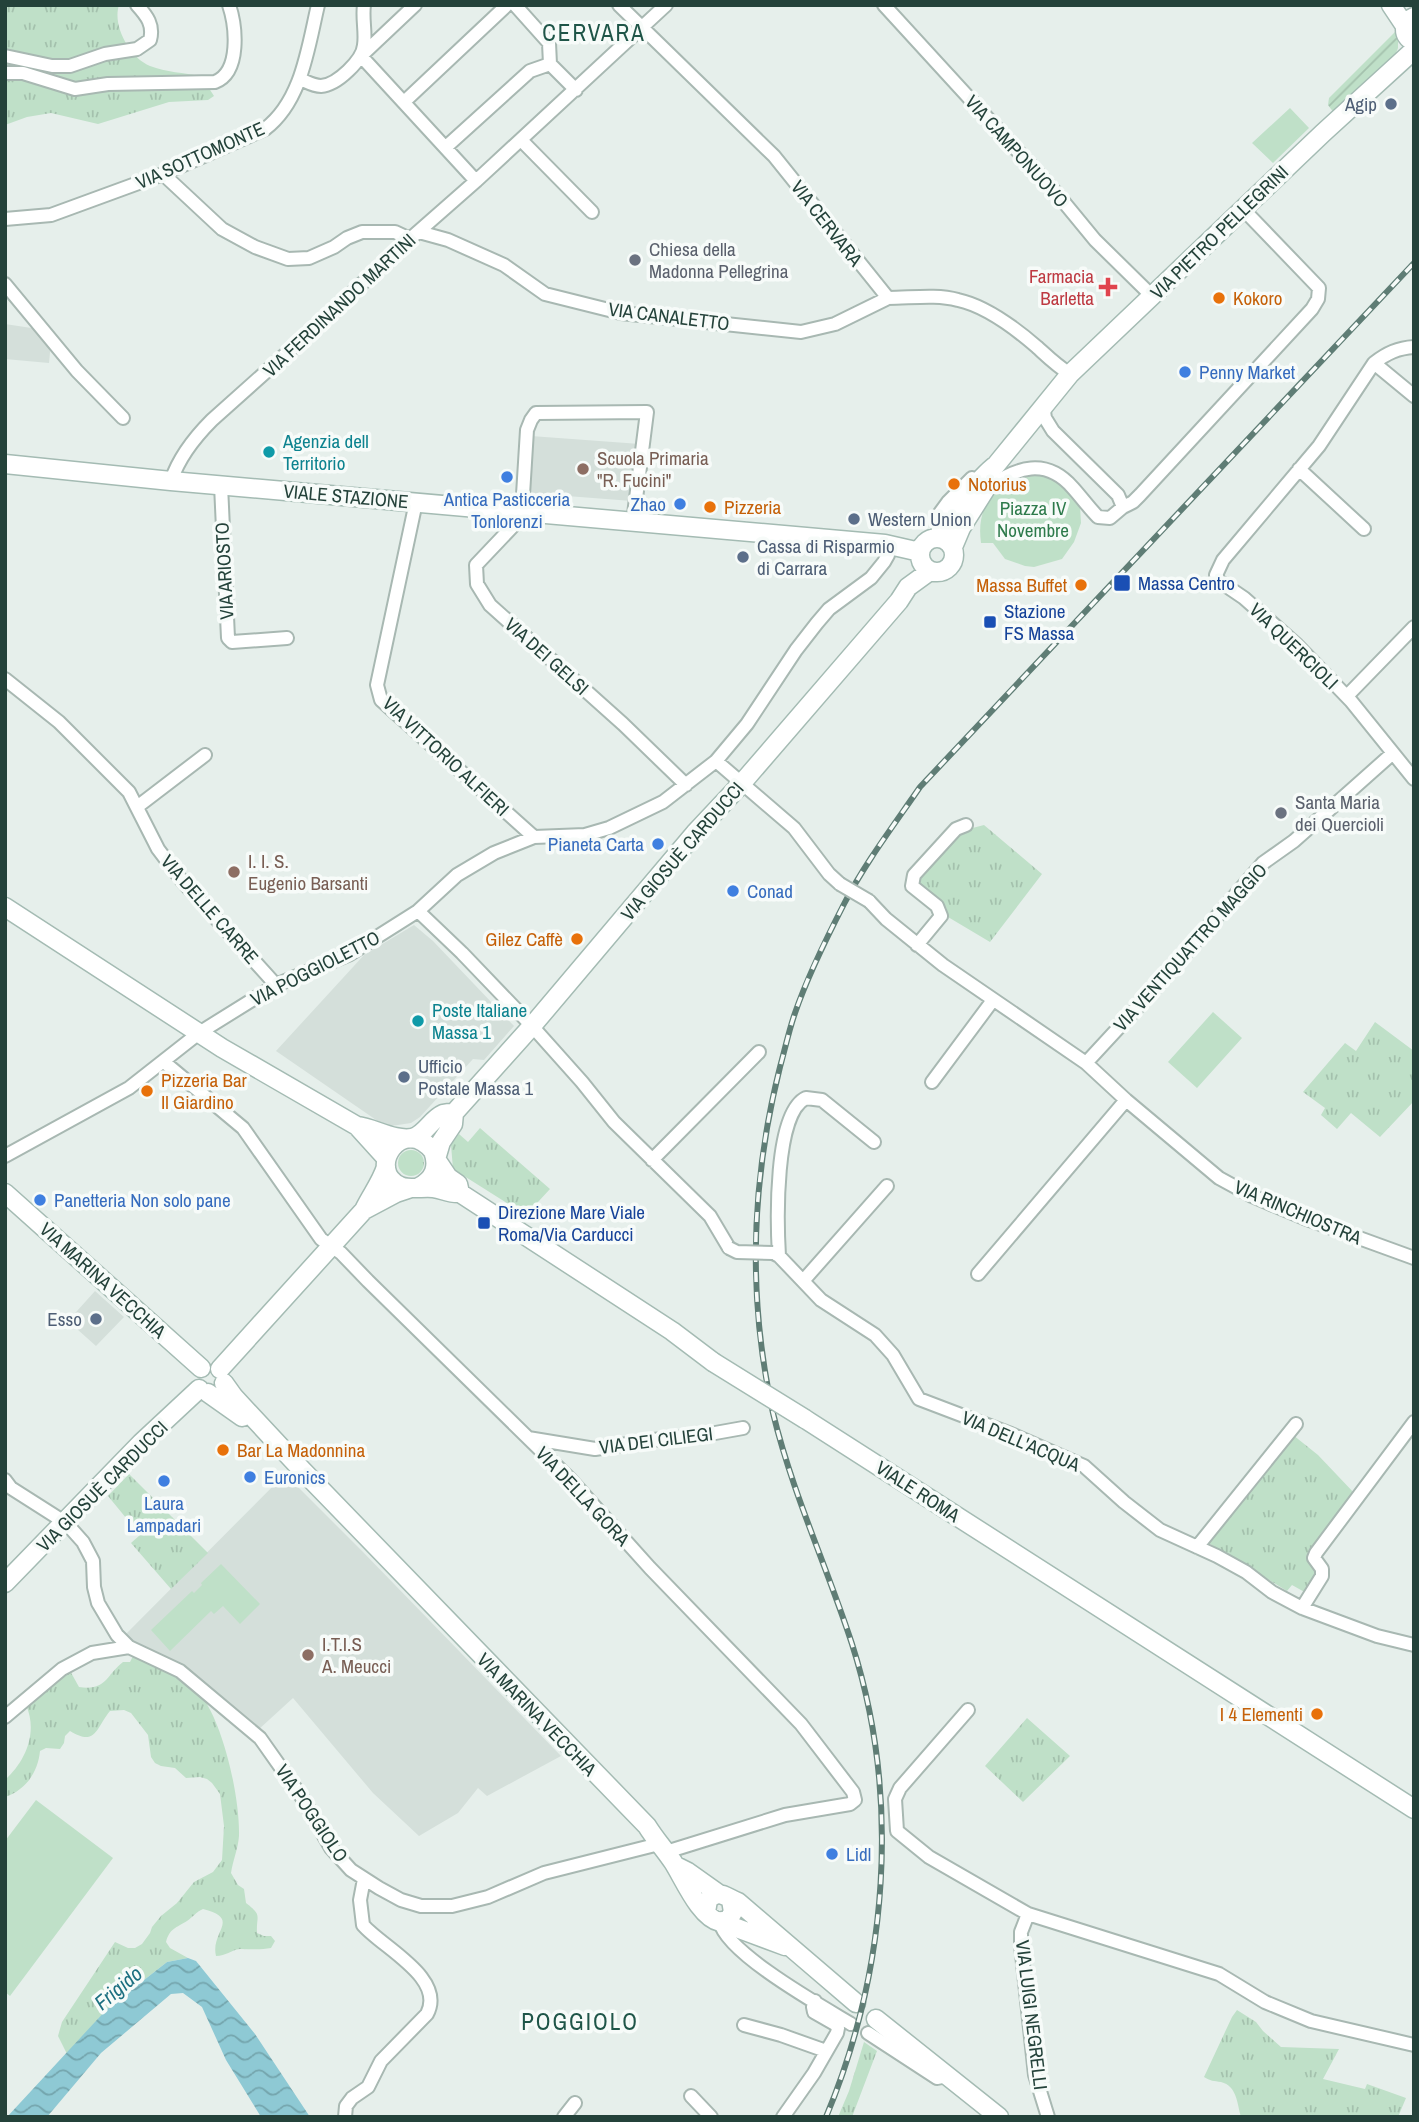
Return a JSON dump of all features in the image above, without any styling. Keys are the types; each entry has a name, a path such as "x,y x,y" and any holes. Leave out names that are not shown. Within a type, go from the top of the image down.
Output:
{"main road":[{"path":"1391,5 1411,35"},
{"name":"VIA PIETRO PELLEGRINI","path":"1043,405 1070,374 1398,64 1411,35"},
{"path":"945,536 954,558 950,567 943,571 930,571 922,563 920,551 926,541 945,536 1043,405"},
{"name":"VIALE STAZIONE","path":"5,464 889,545 920,551"},
{"name":"VIA GIOSUÈ CARDUCCI","path":"436,1159 441,1142 453,1124 454,1113 532,1026 695,833 742,783 899,601 908,587 930,571"},
{"path":"5,907 199,1033 357,1126 387,1135 420,1139 428,1144 436,1159 436,1168 427,1183 396,1193 364,1210"},
{"name":"VIA GIOSUÈ CARDUCCI","path":"411,1138 442,1114 454,1113"},
{"path":"357,1126 386,1163 389,1175 402,1187 438,1188 451,1194 460,1193"},
{"path":"222,1376 209,1365 197,1371 195,1380 204,1391 218,1391 222,1376 364,1210 382,1179 389,1150 395,1143 411,1138"},
{"name":"VIALE ROMA","path":"436,1159 448,1177 458,1184 460,1193 673,1331 713,1362 1414,1809"},
{"name":"VIA MARINA VECCHIA","path":"8,1200 201,1368"},
{"name":"VIA MARINA VECCHIA","path":"222,1376 250,1415 302,1471 647,1826 688,1889 717,1919 757,1926 790,1947 856,2003"},
{"name":"VIA GIOSUÈ CARDUCCI","path":"5,1583 141,1443 204,1391"},
{"name":"VIA MARINA VECCHIA","path":"204,1391 250,1424 369,1546 394,1567"},
{"name":"VIA MARINA VECCHIA","path":"667,1854 725,1897 743,1905 757,1926"},
{"path":"725,1897 733,1912 729,1919 717,1919 708,1900 725,1897"},
{"path":"872,2026 948,2076 999,2117"}],"street":[{"path":"5,56 59,67 105,54 137,49 150,40 152,28 150,21 137,5"},
{"path":"5,73 23,73 75,89 108,84 215,82 225,76 232,60 235,28 229,5"},
{"name":"VIA SOTTOMONTE","path":"5,219 51,215 163,174 265,129 278,119 300,79 318,5"},
{"path":"362,56 365,44 364,5"},
{"path":"300,79 316,86 326,86 344,74 415,5"},
{"path":"404,102 507,5"},
{"path":"515,5 549,43 550,64 576,90"},
{"name":"VIA CERVARA","path":"619,5 774,156 888,298"},
{"name":"VIA FERDINANDO MARTINI","path":"171,481 176,464 212,420 666,5"},
{"name":"VIA CAMPONUOVO","path":"884,5 1048,184 1095,240 1152,296"},
{"path":"362,56 476,181"},
{"path":"446,147 530,71 550,64"},
{"path":"521,140 592,212"},
{"name":"VIA CANALETTO","path":"163,174 222,229 255,247 288,259 309,258 362,232 395,232 448,240 504,265 545,294 621,313 801,332 835,324 888,298"},
{"path":"989,476 1044,468 1056,472 1073,487 1098,517 1104,519 1110,518 1140,495 1312,309 1318,299 1319,288 1243,209"},
{"path":"5,284 77,370 123,418"},
{"path":"888,298 939,297 979,307 1012,328 1055,365 1070,374"},
{"path":"1414,347 1386,354 1374,363 1414,396"},
{"name":"VIA QUERCIOLI","path":"1374,363 1319,446 1223,560 1216,575 1219,581 1244,598 1297,645 1347,696 1414,779"},
{"path":"1043,405 1045,418 1053,431 1118,495 1123,507"},
{"path":"518,511 527,430 536,413 647,412 633,522"},
{"path":"1299,469 1364,530"},
{"name":"VIA ARIOSTO","path":"220,485 228,638 232,642 287,638"},
{"name":"VIA VITTORIO ALFIERI","path":"416,502 377,685 381,700 534,837"},
{"name":"VIA DEI GELSI","path":"518,511 513,526 476,565 477,584 490,605 623,724 686,785"},
{"name":"VIA POGGIOLETTO","path":"5,1156 129,1088 199,1033 276,985 350,954 418,911 457,875 494,853 534,837 585,835 609,828 663,802 716,761 747,724 817,623 830,609 871,578 888,555 889,545"},
{"name":"VIA QUERCIOLI","path":"1347,696 1414,628"},
{"name":"VIA DELLE CARRE","path":"5,679 59,722 129,792 158,849 183,882 276,985"},
{"name":"VIA VENTIQUATTRO MAGGIO","path":"1086,1063 1158,985 1263,863 1294,841 1393,753"},
{"path":"137,807 205,755"},
{"name":"VIA RINCHIOSTRA","path":"716,761 794,828 829,874 840,884 869,901 886,919 943,965 1086,1063 1219,1178 1252,1196 1304,1218 1414,1258"},
{"path":"917,945 941,916 937,906 912,887 914,875 956,829 966,825"},
{"path":"418,911 532,1026 614,1122 710,1216 729,1248 737,1252 776,1255 778,1194 787,1125 794,1106 806,1098 822,1100 874,1142"},
{"path":"932,1082 993,1000"},
{"path":"652,1160 759,1052"},
{"name":"VIA DELLA GORA","path":"164,1062 243,1128 321,1239 341,1253 571,1480 650,1568 801,1724 853,1791 855,1800 850,1804 785,1815 667,1854"},
{"path":"978,1275 1126,1100"},
{"path":"803,1281 887,1186"},
{"name":"VIA DELL'ACQUA","path":"776,1255 821,1300 875,1335 893,1355 919,1399 1011,1434 1084,1466 1160,1530 1217,1556 1302,1608 1377,1636 1414,1645"},
{"path":"1302,1608 1322,1576 1322,1569 1314,1558 1316,1553 1414,1422"},
{"path":"1196,1547 1296,1424"},
{"name":"VIA DEI CILIEGI","path":"527,1438 595,1449 743,1428"},
{"name":"VIA POGGIOLO","path":"7,1485 66,1523 83,1542 93,1561 96,1594 102,1611 117,1635 129,1647 180,1671 260,1738 303,1799 331,1848 351,1870 401,1900 421,1906 452,1906 488,1897 544,1873 667,1854"},
{"path":"5,1717 72,1664 92,1653 129,1647"},
{"path":"968,1710 900,1788 895,1799 897,1831 929,1857 1028,1914 1219,1974 1265,2002 1311,2021 1414,2045"},
{"path":"345,2117 346,2106 352,2098 368,2087 381,2061 427,2014 432,2005 432,1994 425,1980 363,1925 360,1900 364,1879"},
{"name":"VIA LUIGI NEGRELLI","path":"1028,1914 1021,1932 1021,1945 1035,2075 1048,2117"},
{"path":"717,1919 723,1932 736,1946 761,1966 851,2024"},
{"path":"757,1926 754,1950 761,1966"},
{"path":"783,2117 837,2033 835,2024 814,2012 815,2001"},
{"path":"744,2025 827,2052"},
{"path":"691,2096 711,2117"},
{"path":"564,2117 575,2103"}],"shaded area":[{"path":"5,324 38,329 51,342 49,363 5,359"},
{"name":"Scuola Primaria \"R. Fucini\"","path":"531,436 640,444 632,501 528,493"},
{"path":"414,925 433,941 514,1026 484,1060 473,1059 420,1117 411,1123 391,1126 382,1124 276,1051 364,955"},
{"name":"Esso","path":"95,1291 124,1317 96,1346 68,1321"},
{"name":"I.T.I.S A. Meucci","path":"285,1474 561,1756 487,1796 478,1788 458,1813 419,1836 373,1793 293,1698 258,1730 122,1638"}],"green space":[{"path":"5,5 119,5 120,31 136,56 156,68 201,76 214,96 208,100 169,102 98,124 51,113 27,117 5,125"},
{"path":"1398,29 1398,48 1394,58 1334,113 1328,105 1329,98"},
{"path":"1290,108 1309,128 1273,163 1252,143"},
{"name":"Piazza IV Novembre","path":"1025,473 1043,473 1062,482 1080,506 1081,523 1074,542 1062,559 1034,567 1005,559 993,543 981,543 981,519 989,500 1004,485"},
{"path":"984,825 1042,874 990,942 948,917 946,907 918,887 916,881 961,831"},
{"path":"1213,1012 1242,1038 1197,1088 1168,1062"},
{"path":"1375,1022 1414,1051 1414,1101 1380,1137 1351,1113 1337,1129 1321,1115 1325,1108 1303,1092 1345,1043 1356,1051"},
{"path":"480,1128 550,1189 526,1215 453,1169 451,1145 459,1134 468,1142"},
{"path":"411,1150 420,1154 424,1163 420,1172 411,1176 402,1172 398,1163 402,1154"},
{"path":"1293,1435 1318,1455 1356,1495 1309,1560 1320,1571 1308,1594 1292,1585 1287,1591 1207,1542"},
{"path":"129,1474 208,1553 171,1589 131,1543 140,1535 108,1496"},
{"path":"221,1564 260,1604 240,1624 223,1606 214,1614 211,1611 170,1651 151,1630 192,1591 194,1593"},
{"path":"134,1654 181,1677 201,1696 212,1714 230,1766 237,1804 239,1836 231,1873 238,1885 244,1889 246,1903 257,1913 257,1933 271,1936 275,1941 271,1948 240,1949 216,1956 215,1947 223,1922 215,1913 201,1910 172,1931 166,1942 170,1948 188,1958 167,1962 107,2009 67,2054 58,2036 62,2022 115,1942 128,1948 142,1944 161,1916 177,1903 194,1882 213,1872 222,1860 224,1826 220,1794 207,1779 186,1778 175,1768 155,1763 151,1757 148,1735 131,1713 124,1710 110,1711 90,1736 85,1737 70,1731 60,1749 46,1748 40,1751 37,1766 30,1779 19,1790 5,1797 5,1780 19,1764 28,1746 31,1725 26,1705 69,1669 79,1687 95,1687 105,1681 123,1662 130,1662"},
{"path":"1027,1718 1070,1756 1023,1802 985,1766"},
{"path":"36,1800 113,1858 10,1996 5,1992 5,1841"},
{"path":"1237,2010 1256,2022 1281,2047 1339,2049 1323,2079 1365,2089 1367,2084 1406,2098 1398,2117 1241,2117 1230,2087 1204,2077"},
{"path":"864,2042 877,2051 852,2117 838,2117 849,2091"}],"water":[{"path":"188,1958 196,1961 255,2034 310,2117 261,2117 226,2060 202,2007 183,1993 171,1994 101,2053 47,2117 7,2117 107,2009 167,1962"}],"railway":[{"path":"826,2117 847,2060 863,2002 874,1943 881,1882 882,1822 877,1762 867,1702 852,1644 781,1442 773,1413 759,1326 756,1282 758,1196 770,1110 793,1019 818,957 852,889 920,787 1414,263"}],"place":[{"name":"Agip","path":"1391,104"},
{"name":"Chiesa della Madonna Pellegrina","path":"635,260"},
{"name":"Farmacia Barletta","path":"1108,287"},
{"name":"Kokoro","path":"1219,298"},
{"name":"Penny Market","path":"1185,372"},
{"name":"Agenzia dell Territorio","path":"269,452"},
{"name":"Scuola Primaria \"R. Fucini\"","path":"583,469"},
{"name":"Antica Pasticceria Tonlorenzi","path":"507,477"},
{"name":"Notorius","path":"954,484"},
{"name":"Zhao","path":"680,504"},
{"name":"Pizzeria","path":"710,507"},
{"name":"Western Union","path":"854,519"},
{"name":"Cassa di Risparmio di Carrara","path":"743,557"},
{"name":"Massa Centro","path":"1122,583"},
{"name":"Massa Buffet","path":"1081,585"},
{"name":"Stazione FS Massa","path":"990,622"},
{"name":"Santa Maria dei Quercioli","path":"1281,813"},
{"name":"Pianeta Carta","path":"658,844"},
{"name":"I. I. S. Eugenio Barsanti","path":"234,872"},
{"name":"Conad","path":"733,891"},
{"name":"Gilez Caffè","path":"577,939"},
{"name":"Poste Italiane Massa 1","path":"418,1021"},
{"name":"Ufficio Postale Massa 1","path":"404,1077"},
{"name":"Pizzeria Bar Il Giardino","path":"147,1091"},
{"name":"Panetteria Non solo pane","path":"40,1200"},
{"name":"Direzione Mare Viale Roma/Via Carducci","path":"484,1223"},
{"name":"Esso","path":"96,1319"},
{"name":"Bar La Madonnina","path":"223,1450"},
{"name":"Euronics","path":"250,1477"},
{"name":"Laura Lampadari","path":"164,1481"},
{"name":"I.T.I.S A. Meucci","path":"308,1655"},
{"name":"I 4 Elementi","path":"1317,1714"},
{"name":"Lidl","path":"832,1854"}],"district":[{"name":"CERVARA","path":"594,32"},
{"name":"POGGIOLO","path":"580,2021"}],"water label":[{"name":"Frigido","path":"118,1988"}]}
